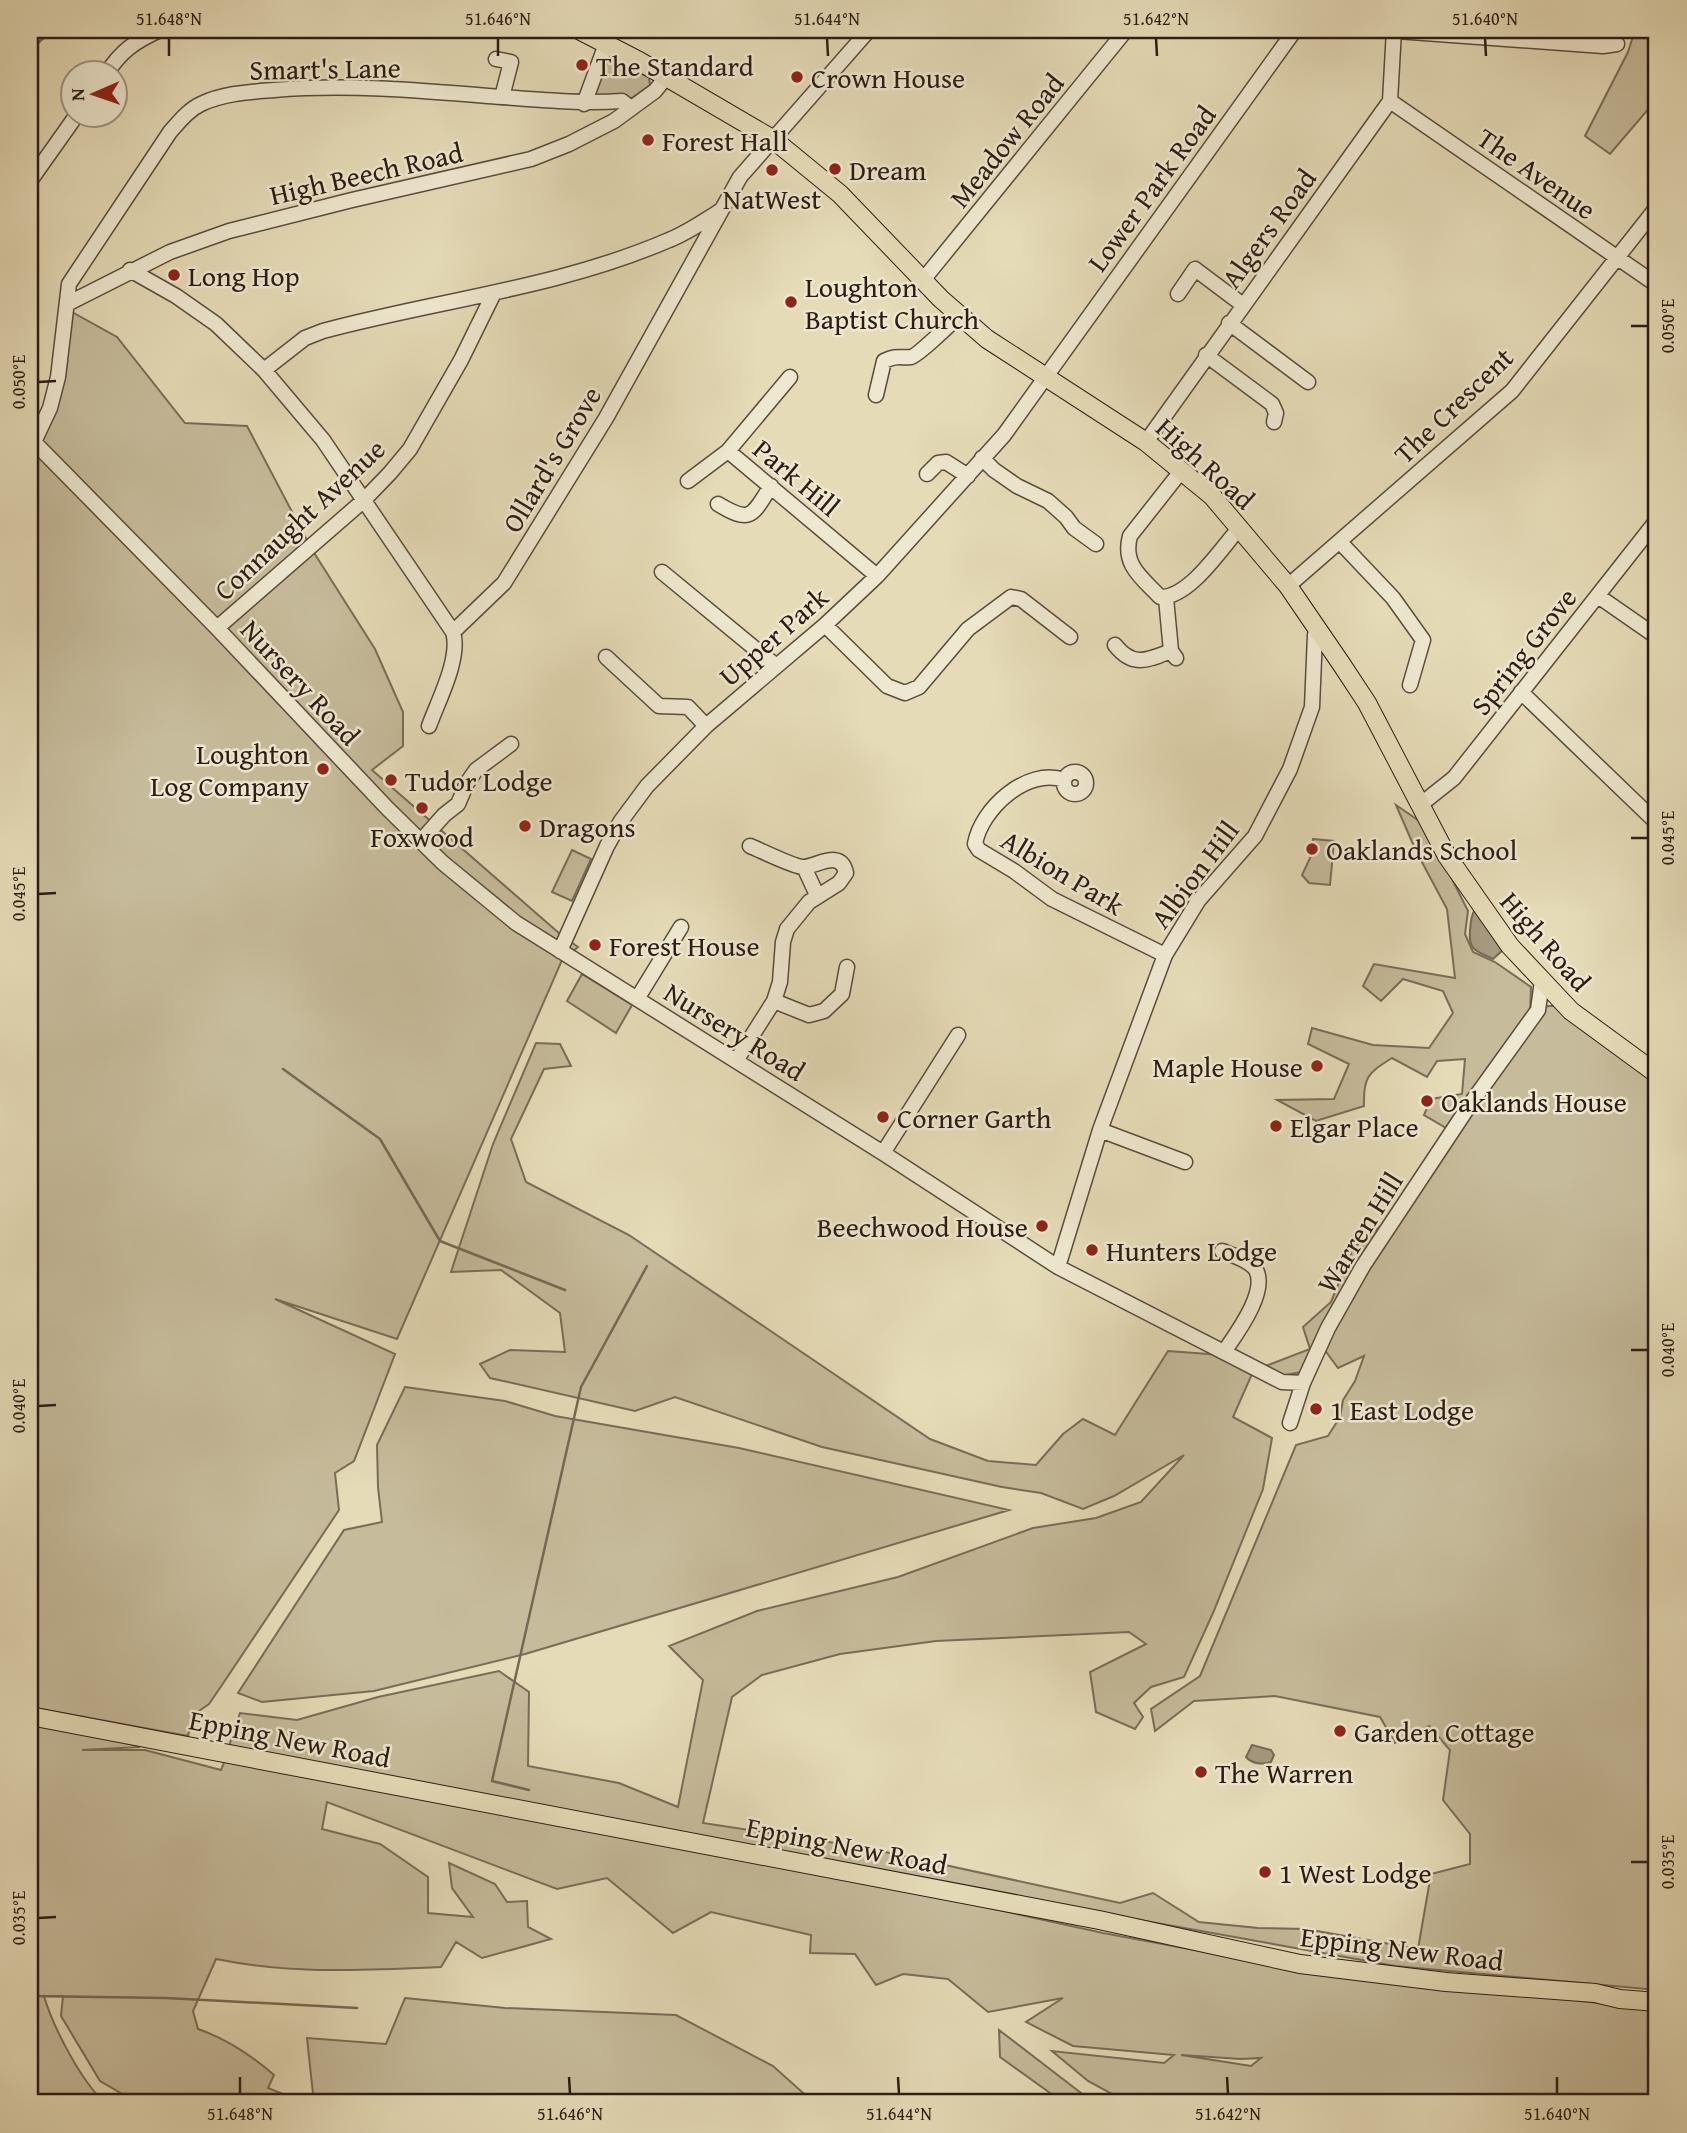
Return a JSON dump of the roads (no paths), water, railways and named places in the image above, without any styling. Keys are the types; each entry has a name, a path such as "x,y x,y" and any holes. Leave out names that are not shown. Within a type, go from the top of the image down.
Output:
{"main road":[{"name":"High Road","path":"579,30 774,140 839,194 958,315 987,338 1146,442 1212,496 1288,586 1367,703 1447,856 1510,946 1558,999 1591,1027 1657,1074"},
{"name":"Epping New Road","path":"30,1716 1099,1920 1300,1964 1483,1986 1595,1993 1620,1999 1657,2002"}],"street":[{"path":"115,60 134,43 160,30"},
{"path":"264,370 305,338 323,331 493,295 619,259 671,239 721,211 740,177 759,153 774,140 869,30"},
{"name":"Meadow Road","path":"923,280 1126,30"},
{"name":"Lower Park Road","path":"1046,376 1296,30"},
{"path":"1383,30 1603,46 1617,44"},
{"path":"1390,101 1394,30"},
{"path":"584,104 606,44"},
{"path":"496,59 511,62 502,97"},
{"name":"High Beech Road","path":"67,304 130,270 229,231 531,159 603,127 655,91 666,77"},
{"name":"Smart's Lane","path":"67,304 69,284 170,132 186,114 200,104 222,96 327,87 584,104 622,101 631,108"},
{"name":"The Avenue","path":"1390,101 1657,285"},
{"name":"Algers Road","path":"1146,442 1390,101"},
{"path":"30,181 66,130"},
{"name":"The Crescent","path":"1288,586 1512,391 1657,207"},
{"name":"Ollard's Grove","path":"453,632 504,583 606,418 721,211"},
{"path":"130,270 176,296 216,324 264,370 323,440 453,632 456,642 449,673 429,726"},
{"path":"1178,294 1195,270 1243,304"},
{"name":"Connaught Avenue","path":"217,628 363,501 410,449 461,360 493,295"},
{"path":"32,444 50,408 58,377 67,304"},
{"path":"876,396 884,361 893,357 919,354 958,315"},
{"path":"1229,323 1308,382"},
{"path":"1206,355 1272,404 1276,413 1274,422"},
{"name":"Upper Park","path":"560,951 607,846 621,821 647,786 706,726 825,625 877,576 1004,435 1046,376"},
{"name":"Park Hill","path":"790,377 728,451 877,576"},
{"name":"Nursery Road","path":"32,444 217,628 387,808 443,863 516,923 883,1153 1058,1268 1282,1382 1303,1383"},
{"path":"688,481 728,451"},
{"path":"982,458 993,470 1017,486 1048,501 1074,528 1096,544"},
{"path":"927,474 938,463 946,462 968,476"},
{"path":"1182,470 1129,536 1127,548 1130,562 1160,597 1179,594 1190,586 1240,527"},
{"path":"718,504 744,517 752,513 771,486"},
{"name":"Spring Grove","path":"1420,805 1454,778 1657,520"},
{"path":"1340,542 1393,598 1423,640 1410,685"},
{"path":"665,579 775,665"},
{"path":"1598,596 1657,637"},
{"path":"825,625 887,686 905,693 919,687 968,629 1010,597 1021,599 1070,637"},
{"path":"1115,645 1124,656 1145,661 1174,655 1166,598"},
{"name":"Albion Hill","path":"1058,1268 1100,1130 1165,955 1198,901 1255,836 1290,769 1312,707 1317,628"},
{"path":"606,657 659,706 688,707 706,726"},
{"path":"1521,692 1657,823"},
{"path":"421,841 444,814 458,804 467,783 477,770 511,744"},
{"name":"Albion Park","path":"1064,780 1037,779 1023,783 988,814 977,834 975,844 979,850 1014,871 1052,900 1165,955"},
{"path":"750,846 804,867 817,895"},
{"path":"736,1061 774,1002 787,929 817,895 843,880 846,869 834,860 804,867"},
{"path":"637,999 681,927"},
{"path":"774,1002 809,1015 824,1011 842,994 848,967"},
{"name":"Warren Hill","path":"1538,1010 1542,981"},
{"name":"Warren Hill","path":"1290,1423 1303,1383 1328,1328 1363,1266 1471,1103 1538,1010 1558,999"},
{"path":"883,1153 958,1035"},
{"path":"1100,1130 1185,1162"},
{"path":"1222,1251 1250,1264 1258,1278 1257,1294 1245,1320 1224,1352"}],"waterway":[{"path":"30,59 38,43 52,30"},
{"path":"283,1069 380,1139 440,1241 565,1290"},
{"path":"529,1790 492,1781 581,1387 647,1266"},
{"path":"30,1996 166,1998 357,2008"}],"place":[{"name":"The Standard","path":"582,65"},
{"name":"Crown House","path":"797,77"},
{"name":"Forest Hall","path":"648,140"},
{"name":"Dream","path":"835,169"},
{"name":"NatWest","path":"772,170"},
{"name":"Long Hop","path":"174,275"},
{"name":"Loughton Baptist Church","path":"791,302"},
{"name":"Loughton Log Company","path":"323,769"},
{"name":"Tudor Lodge","path":"391,780"},
{"name":"Foxwood","path":"422,808"},
{"name":"Dragons","path":"525,826"},
{"name":"Oaklands School","path":"1312,849"},
{"name":"Forest House","path":"595,945"},
{"name":"Maple House","path":"1317,1066"},
{"name":"Oaklands House","path":"1427,1101"},
{"name":"Corner Garth","path":"883,1117"},
{"name":"Elgar Place","path":"1276,1126"},
{"name":"Beechwood House","path":"1042,1226"},
{"name":"Hunters Lodge","path":"1092,1250"},
{"name":"1 East Lodge","path":"1316,1409"},
{"name":"Garden Cottage","path":"1340,1731"},
{"name":"The Warren","path":"1201,1772"},
{"name":"1 West Lodge","path":"1265,1872"}]}
